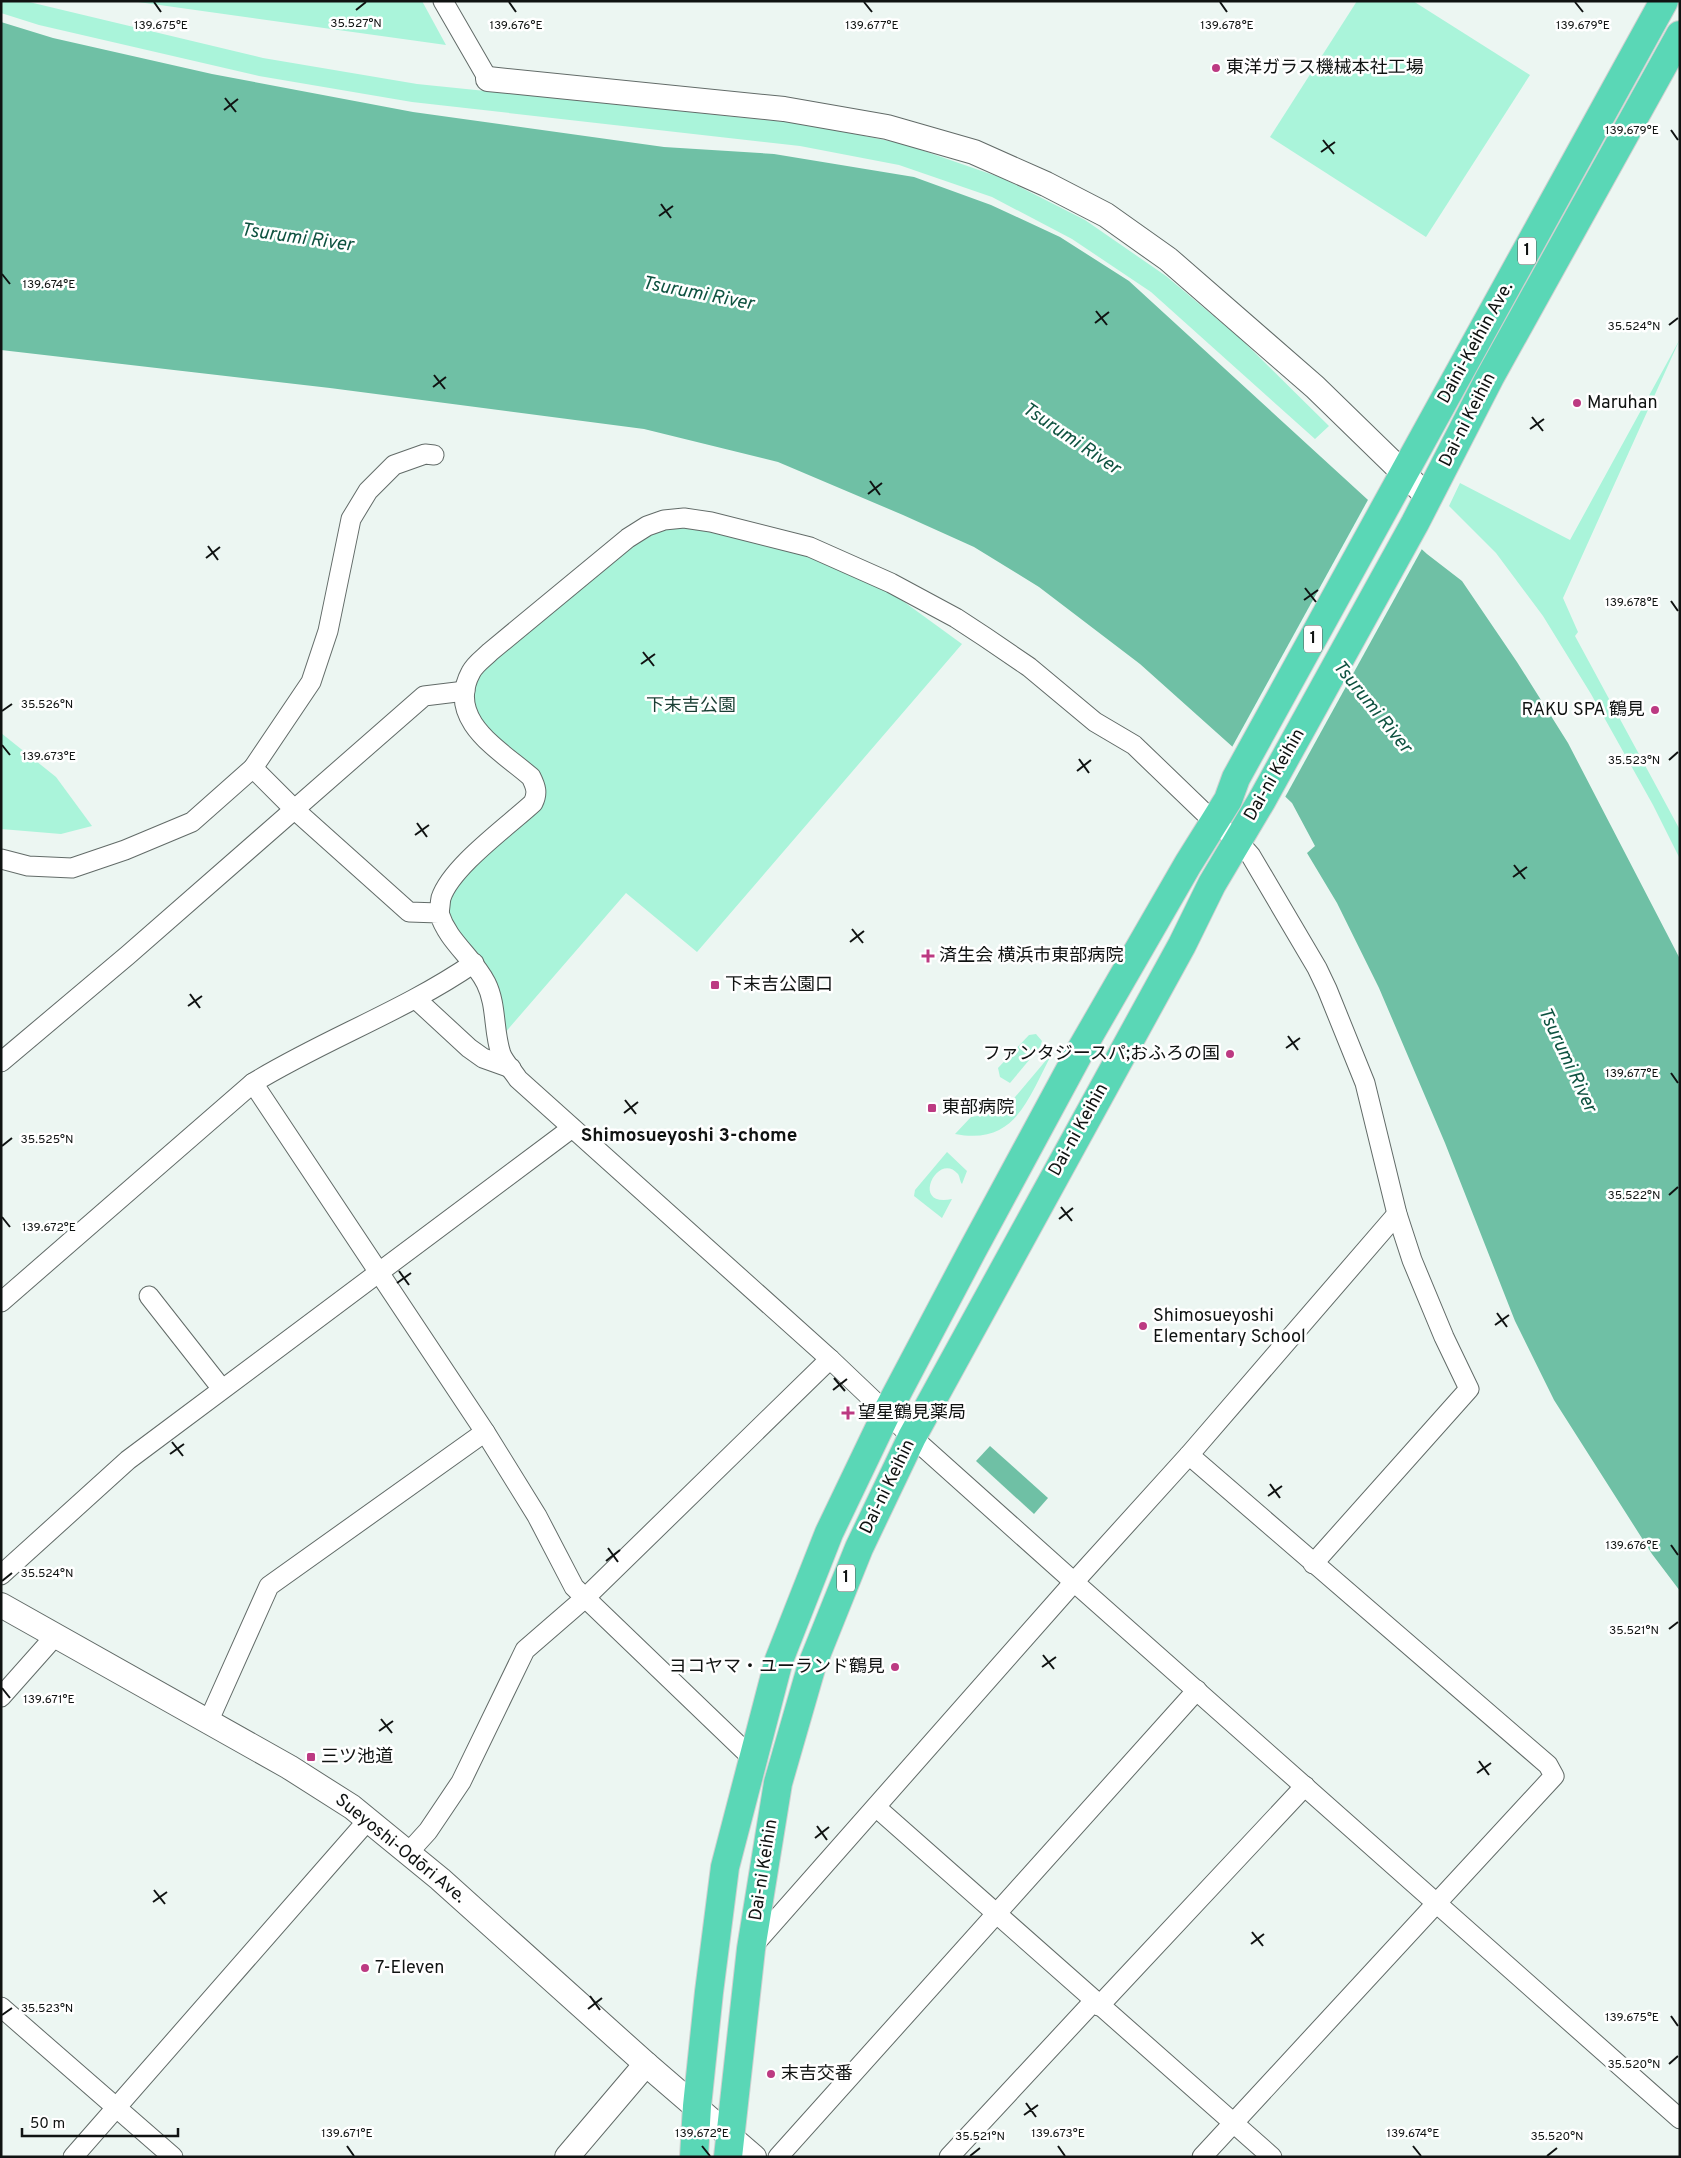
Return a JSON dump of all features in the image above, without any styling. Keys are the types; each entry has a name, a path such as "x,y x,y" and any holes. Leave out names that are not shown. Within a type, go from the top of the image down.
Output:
{"highway":[{"name":"Daini-Keihin Ave.","path":"1390,500 1403,473 1664,1"},
{"name":"Dai-ni Keihin","path":"729,2146 751,1949 778,1783 812,1664 859,1548 912,1437 1182,945 1236,840 1267,791 1415,523 1490,377 1680,36"},
{"name":"Dai-ni Keihin","path":"694,2157 696,2106 725,1867 752,1758 780,1660 822,1551 887,1412 1079,1053 1228,800 1236,778 1390,500"}],"street":[{"path":"443,1 488,79 784,109 887,126 983,156 1046,184 1106,215 1168,259 1315,387 1428,497"},
{"path":"1,859 28,866 72,868 125,850 192,822 253,768 311,682 328,631 351,519 368,491 394,465 425,454 434,455"},
{"path":"1313,1564 1469,1389 1419,1277 1397,1214 1365,1083 1327,990 1317,968 1251,856 1134,745 1095,722 1029,667 956,618 891,583 810,547 711,522 684,518 664,520 647,526 628,538 490,652 472,670 465,692 464,699 471,723 478,732 531,777 536,786 537,796 533,803 466,863 450,881 441,898 439,913 451,938 474,964 486,983 494,1005 502,1055 518,1079 830,1359 912,1437 1680,2119"},
{"path":"1,1062 295,810 424,696 465,692"},
{"path":"253,768 295,810 409,912 439,913"},
{"path":"1,1302 253,1083 280,1066 417,1000 474,964"},
{"path":"417,1000 469,1048 483,1058 511,1068"},
{"path":"253,1083 485,1432 537,1516 574,1587 752,1758"},
{"path":"1,1575 128,1460 572,1128"},
{"path":"751,1949 1074,1582 1189,1455 1397,1214"},
{"path":"149,1296 222,1389"},
{"path":"408,1852 428,1830 461,1782 525,1650 585,1598 830,1359"},
{"path":"209,1720 269,1586 485,1432"},
{"path":"1189,1455 1548,1765 1554,1776 1438,1904 1202,2157"},
{"name":"Sueyoshi-Odōri Ave.","path":"1,1605 209,1720 289,1767 368,1820 408,1852 515,1945 646,2064 696,2106 729,2146 754,2157"},
{"path":"1,1697 56,1635"},
{"path":"778,2157 1197,1690"},
{"path":"949,2157 1305,1786"},
{"path":"877,1808 1272,2157"},
{"path":"73,2157 368,1820"},
{"path":"1,2007 172,2157"},
{"path":"567,2157 646,2064"}],"green space":[{"path":"1,1 25,1 263,58 417,84 806,124 904,144 1002,178 1085,220 1166,276 1241,339 1329,426 1315,439 1151,292 1072,239 992,197 899,165 800,146 412,102 259,76 39,25 1,13"},
{"path":"131,1 422,1 446,45"},
{"path":"1357,1 1413,1 1530,75 1426,237 1270,137"},
{"path":"1680,339 1563,598 1578,632 1575,636 1680,830 1680,859 1653,805 1591,694 1543,616 1496,553 1449,506 1460,483 1570,540"},
{"name":"下末吉公園","path":"685,523 807,555 885,588 962,644 697,952 626,893 503,1035 448,912 448,900 455,885 544,797 544,781 537,769 483,726 470,697 477,672 651,531"},
{"path":"1,733 56,777 92,826 61,834 1,829"},
{"path":"1036,1034 1042,1041 1040,1047 1010,1083 1000,1077 998,1068 1029,1035"},
{"path":"1053,1052 1027,1101 1007,1125 993,1133 976,1136 955,1134 971,1117 997,1113 1010,1103"},
{"path":"947,1152 967,1171 962,1184 958,1174 950,1169 943,1169 931,1181 930,1189 932,1196 939,1200 952,1199 942,1218 914,1196 915,1190"}],"water":[{"name":"Tsurumi River","path":"1,22 53,38 212,74 413,112 664,147 774,154 914,177 991,205 1060,237 1129,281 1427,554 1462,581 1517,662 1568,743 1680,959 1680,1591 1652,1554 1554,1400 1515,1321 1445,1143 1379,988 1337,903 1307,853 1315,846 1292,803 1235,749 1140,664 1039,587 974,547 778,462 644,429 330,388 1,350"},
{"path":"990,1446 1048,1498 1034,1514 976,1461"}],"pier":[{"path":"1369,498 1423,547 1284,799 1231,749"}],"place":[{"name":"東洋ガラス機械本社工場","path":"1216,68"},
{"name":"Maruhan","path":"1577,403"},
{"name":"RAKU SPA 鶴見","path":"1655,710"},
{"name":"済生会 横浜市東部病院","path":"928,956"},
{"name":"下末吉公園口","path":"715,985"},
{"name":"ファンタジースパ;おふろの国","path":"1230,1054"},
{"name":"東部病院","path":"932,1108"},
{"name":"Shimosueyoshi Elementary School","path":"1143,1326"},
{"name":"望星鶴見薬局","path":"848,1413"},
{"name":"ヨコヤマ・ユーランド鶴見","path":"895,1667"},
{"name":"三ツ池道","path":"311,1757"},
{"name":"7-Eleven","path":"365,1968"},
{"name":"末吉交番","path":"771,2074"}],"district":[{"name":"Shimosueyoshi 3-chome","path":"689,1136"}]}
